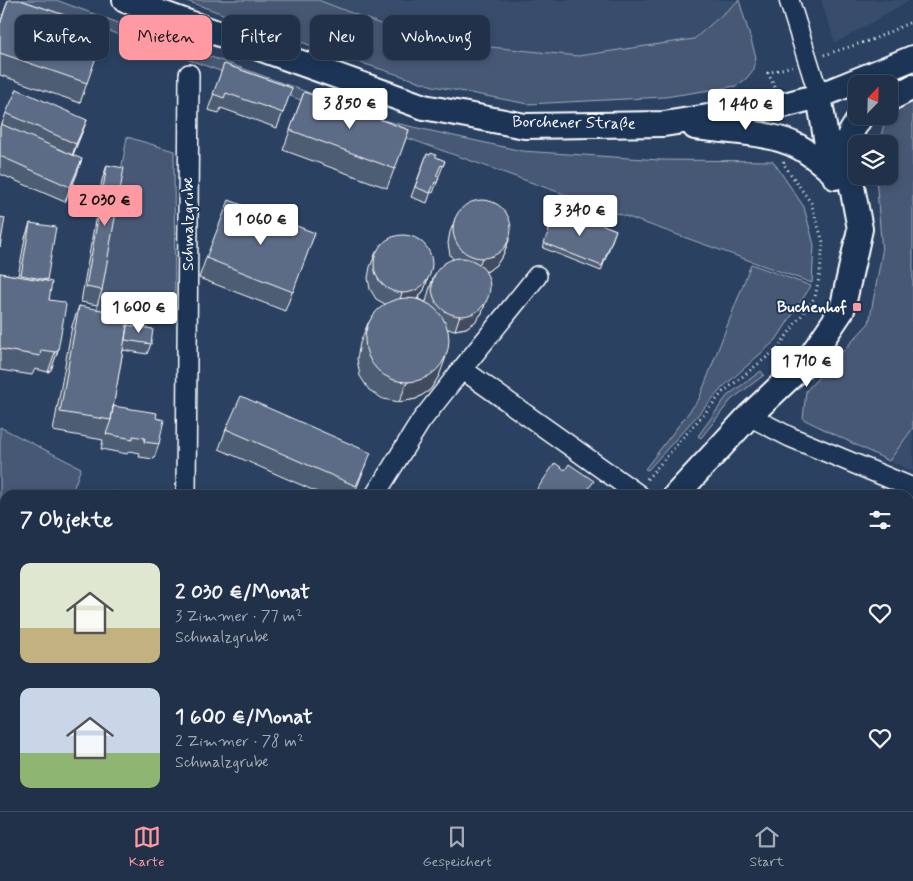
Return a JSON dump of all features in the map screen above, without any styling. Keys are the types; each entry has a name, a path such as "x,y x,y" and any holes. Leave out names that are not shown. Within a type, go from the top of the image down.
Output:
{"main road":[{"name":"Borchener Straße","path":"125,0 424,107 526,126 664,124 784,105 819,96 913,58"},
{"path":"898,94 913,87"},
{"path":"819,96 829,156 848,220 854,252"},
{"path":"664,124 756,134 790,143 799,147 834,173"},
{"path":"681,490 750,416 809,359 842,310 860,229 848,160 850,134 856,125"}],"street":[{"path":"789,0 819,96"},
{"name":"Schmalzgrube","path":"186,490 189,74"},
{"path":"378,490 421,421 537,276"},
{"path":"462,369 631,490"},
{"path":"750,416 790,438 913,488"}],"path":[{"path":"784,105 768,73 874,39 913,21"},
{"path":"640,490 723,392 777,349 815,297 820,273 822,242 811,203 783,163 790,143"}],"shaded area":[{"path":"22,0 56,0 97,15 64,15"},
{"path":"184,0 318,0 357,15 310,15 310,45 300,42 300,15 226,15"},
{"path":"320,0 738,0 693,39 578,56 490,46 490,15 383,15 383,24 373,20 373,15 360,15"},
{"path":"739,0 756,57 754,69 746,79 736,86 665,97 528,104 433,86 352,60 373,60 373,21 383,25 383,60 490,60 490,47 578,56 694,39"},
{"path":"821,0 910,0 835,42"},
{"path":"109,19 119,23 119,35 109,31"},
{"path":"212,57 386,121 522,151 660,160 773,161 804,207 814,245 812,283 189,60 212,60"},
{"path":"913,99 913,428 889,461 803,419 806,391 869,323 882,253 877,185 898,185 898,135 881,135 884,125 898,125 898,107"},
{"path":"127,137 174,151 175,322 97,309"},
{"path":"751,264 811,286 776,340 723,387 648,470 645,469 699,399"},
{"path":"761,371 764,375 731,400 701,438 698,436 727,396"},
{"path":"0,427 81,468 73,490 0,490"},
{"path":"913,429 913,471 889,461"}],"building":[{"path":"8,0 20,0 64,15 15,15 15,58 0,53 0,25"},
{"path":"20,60 95,60 87,83"},
{"path":"224,64 292,88 283,113 226,93 224,98 213,94"},
{"path":"17,89 87,120 76,144 6,113"},
{"path":"304,92 409,130 395,169 290,130"},
{"path":"1,124 82,159 70,187 0,156"},
{"path":"431,153 445,161 436,176 439,177 437,183 435,182 430,193 415,187 427,154 430,155"},
{"path":"107,165 124,168 102,290 86,287"},
{"path":"229,200 315,233 293,292 206,258"},
{"path":"482,200 498,205 506,213 511,229 506,245 498,253 482,258 466,253 458,245 453,229 458,213 466,205"},
{"path":"558,207 616,230 602,266 544,243"},
{"path":"0,217 5,218 0,247"},
{"path":"30,223 56,227 47,280 21,275"},
{"path":"403,235 419,240 427,248 432,264 427,280 419,288 403,293 387,288 379,280 374,264 379,248 387,240"},
{"path":"461,258 477,263 485,271 490,287 485,303 477,311 461,316 445,311 437,303 432,287 437,271 445,263"},
{"path":"0,273 52,282 49,300 64,302 66,305 58,350 55,352 41,350 40,356 0,349"},
{"path":"407,298 423,301 437,310 446,324 449,340 446,356 437,370 423,379 407,382 391,379 377,370 368,356 365,340 368,324 377,310 391,301"},
{"path":"79,306 129,315 111,420 60,412"},
{"path":"127,325 153,329 151,344 125,340"},
{"path":"241,396 371,453 356,486 226,429"},
{"path":"113,406 157,413 156,418 164,420 159,444 144,442 145,438 133,436 133,439 106,434"},
{"path":"555,463 565,470 569,464 594,481 589,488 592,490 536,490"}],"place":[{"name":"Buchenhof","path":"857,307"}]}
